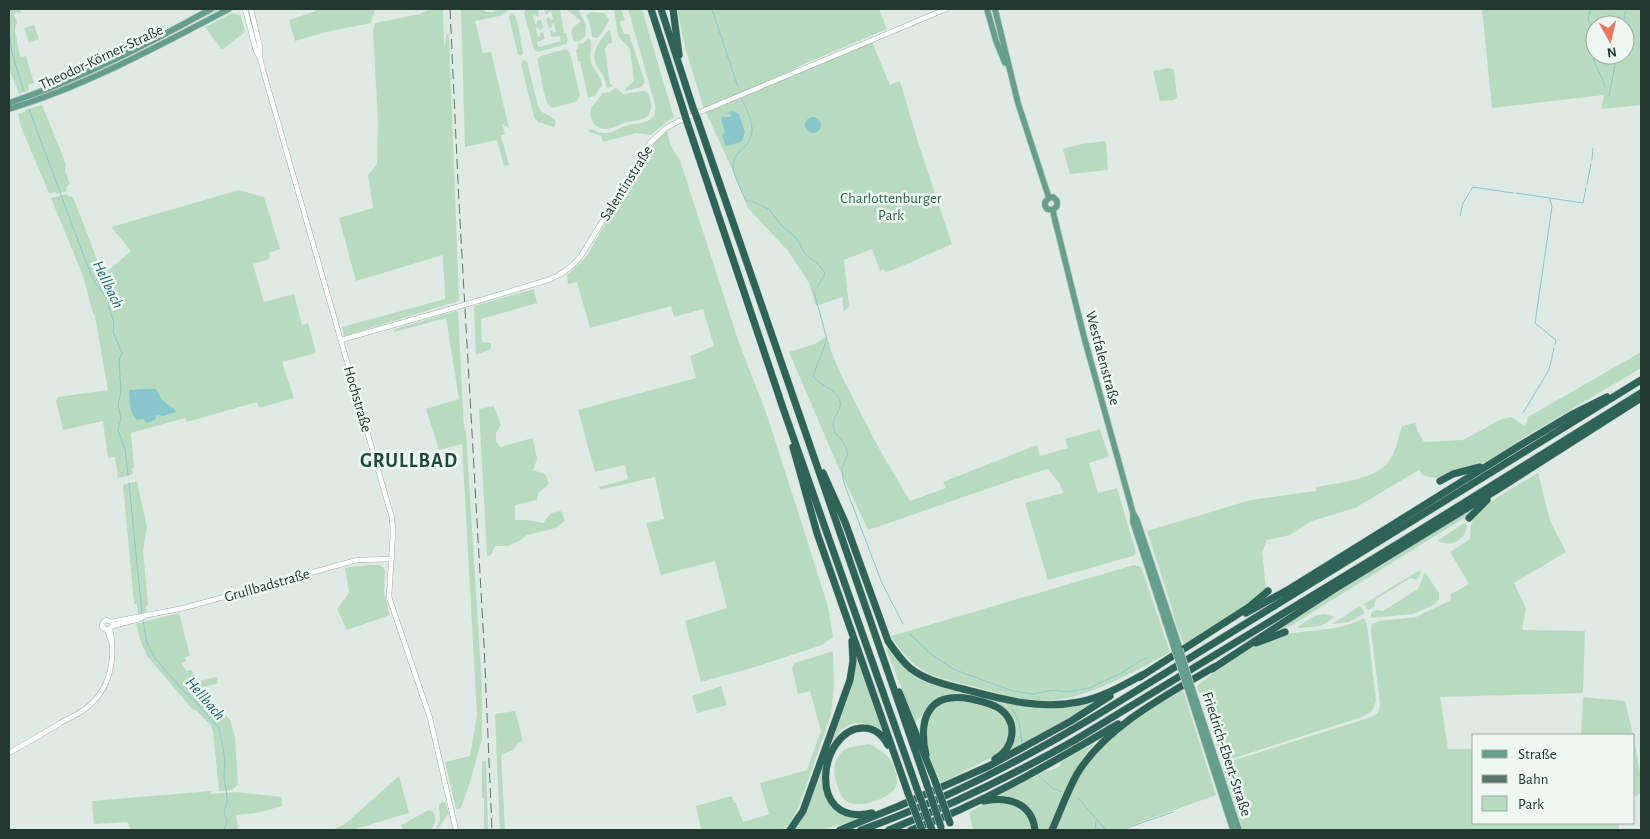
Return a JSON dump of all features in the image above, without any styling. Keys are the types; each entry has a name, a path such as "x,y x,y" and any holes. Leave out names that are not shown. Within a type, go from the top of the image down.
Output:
{"highway":[{"path":"651,9 784,410 932,830"},
{"path":"661,9 686,88 942,829"},
{"path":"672,9 686,88"},
{"path":"861,830 946,796 1046,745 1641,380"},
{"path":"889,830 958,801 1014,774 1075,740 1404,540 1641,392"},
{"path":"1201,638 1291,588 1571,415 1605,397 1617,394"},
{"path":"1212,669 1316,600 1500,488 1641,398"},
{"path":"784,410 808,503 855,648 922,830"},
{"path":"806,438 817,456 846,522 888,641 909,667 930,679 1021,703 1057,705 1106,695 1142,675"},
{"path":"1440,481 1453,474 1478,468 1499,458"},
{"path":"1469,518 1500,488"},
{"path":"840,830 1002,760 1071,721 1201,638 1268,591"},
{"path":"911,830 974,804 1164,698 1260,641 1284,632"},
{"path":"790,830 803,812 838,716 850,680 855,648"},
{"path":"891,680 898,688 926,756 951,827"},
{"path":"926,756 923,740 924,725 926,716 936,704 942,700 954,697 973,699 994,705 1005,713 1011,724 1010,744 999,757 963,778"},
{"path":"1052,830 1072,784 1091,756 1121,726 1164,698"},
{"path":"899,806 863,816 848,814 832,802 828,795 825,779 834,746 847,732 856,728 871,729 882,736 887,742 901,774"},
{"path":"974,804 992,799 1011,800 1028,811 1032,817 1035,830"}],"main road":[{"name":"Theodor-Körner-Straße","path":"9,103 85,74 159,38 211,9"},
{"name":"Theodor-Körner-Straße","path":"9,109 39,100 98,76 229,9"},
{"name":"Westfalenstraße","path":"987,9 1049,198 1045,202 1045,206 1047,209 1053,210 1084,337 1133,513 1137,520 1189,686"},
{"name":"Westfalenstraße","path":"994,9 1006,50 1009,72"},
{"name":"Friedrich-Ebert-Straße","path":"1189,686 1233,830"},
{"name":"Friedrich-Ebert-Straße","path":"1189,686 1239,830"}],"street":[{"name":"Hochstraße","path":"245,9 256,51 260,57"},
{"name":"Hochstraße","path":"251,9 260,47 260,57 392,518 394,532 389,591 391,603 430,718 456,830"},
{"name":"Salentinstraße","path":"341,340 557,277 581,256 645,150 666,128 946,9"},
{"name":"Grullbadstraße","path":"9,753 86,708 96,698 104,687 111,670 112,645 110,627 357,560 392,559"}],"green space":[{"path":"9,9 20,9 21,13 17,12 14,14 17,22 15,30 20,57 26,56 34,83 28,85 29,90 19,94 9,69"},
{"path":"220,9 107,68 55,91 9,107 9,105 36,96 115,62"},
{"path":"315,9 375,9 371,23 326,32 295,41 289,20 316,11"},
{"path":"430,9 443,9 444,47 447,34 449,34 459,301 344,336 342,327 445,299 443,255 356,281 339,218 373,208 368,175 377,164 378,123 373,31 375,23 420,14"},
{"path":"461,9 481,9 493,12 500,9 511,9 499,16 475,21 483,53 491,52 509,128 502,124 505,134 501,136 509,165 504,166 497,140 465,147"},
{"path":"544,9 560,9 564,33 566,33 568,40 566,44 538,52 534,50 524,13 525,10 538,10 539,17 533,15 535,24 541,20 543,28 540,30 538,27 536,28 538,37 543,32 545,39 537,42 538,47 561,41 560,36 551,37 550,31 556,32 554,23 549,28 546,19 549,17 551,20 553,19 551,11 546,15"},
{"path":"566,9 578,9 586,25 585,36 578,42 573,40 572,31 581,21"},
{"path":"621,9 625,20 620,23 624,34 629,34 645,82 641,87 625,91 634,81 630,49 618,36 614,10"},
{"path":"628,9 642,9 674,118 666,122 651,135 636,133 603,142 601,136 588,130 603,133 612,132 626,126 647,121 654,116 655,111 655,104"},
{"name":"Charlottenburger Park","path":"677,9 879,9 887,29 797,67 800,72 872,42 890,85 900,81 952,244 886,272 883,269 880,271 872,249 844,260 849,306 844,312 842,297 816,306 809,283 788,251 748,208 703,106 685,47"},
{"path":"1482,9 1641,9 1641,105 1601,109 1604,95 1492,108"},
{"path":"592,12 604,13 609,21 598,38 592,37 586,15"},
{"path":"232,13 241,16 245,32 222,50 205,27"},
{"path":"513,13 520,32 523,53 521,56 518,54 509,17"},
{"path":"34,25 39,39 29,43 24,28"},
{"path":"610,29 612,43 608,44 605,49 610,84 613,85 608,88 594,58 596,47"},
{"path":"589,38 591,44 591,63 601,79 602,85 595,96 588,98 576,50 578,43 582,44"},
{"path":"566,49 570,53 580,95 578,100 574,102 551,107 545,98 537,59 540,56"},
{"path":"523,60 527,62 538,106 542,112 555,119 556,124 554,127 538,122 534,117 521,64"},
{"path":"1169,68 1174,70 1177,97 1174,100 1160,101 1153,71"},
{"path":"615,88 623,94 644,91 648,93 651,107 646,118 626,122 607,129 599,128 593,123 590,112 591,108 603,93 610,92"},
{"path":"42,105 66,164 65,171 70,184 66,188 67,191 56,194 56,192 49,193 21,127 18,114"},
{"path":"667,131 671,146 680,160 738,340 768,418 828,606 833,637 822,645 701,682 685,621 727,608 715,561 661,575 646,523 664,519 655,477 600,490 599,487 628,479 625,465 595,472 578,410 696,378 690,356 714,346 703,309 674,317 671,306 590,328 577,282 568,284 567,275 586,257 643,158 654,143"},
{"path":"1106,141 1108,170 1070,174 1063,149 1081,144"},
{"path":"239,190 264,197 280,249 269,253 270,259 253,264 264,302 294,294 302,325 308,323 316,353 282,362 294,398 259,408 257,402 187,422 185,418 131,433 134,468 131,469 133,474 118,478 115,457 108,458 103,421 63,430 56,401 58,397 108,390 95,316 83,276 51,198 67,194 73,197 103,275 131,251 111,227"},
{"path":"534,289 537,303 481,319 482,342 491,343 491,349 476,355 474,306"},
{"path":"458,312 482,688 482,738 461,808 456,809 445,762 470,756 477,715 462,444 439,450 426,409 459,399 446,318 394,332 395,329"},
{"path":"825,337 829,342 841,375 881,452 910,501 946,488 943,482 1037,445 1040,456 1068,448 1065,439 1100,429 1109,457 1089,463 1098,493 1117,488 1136,553 1133,556 1048,580 1025,503 1063,493 1060,484 1048,469 868,530 837,464 789,352 815,344"},
{"path":"1641,352 1641,368 1488,461 1441,478 1422,475 1419,470 1355,508 1312,521 1290,535 1267,540 1262,552 1266,589 1250,604 1184,644 1174,619 1147,531 1251,500 1316,491 1316,487 1353,480 1371,474 1389,461 1394,452 1402,426 1415,423 1424,442 1463,440 1502,419 1511,417 1525,426 1528,417"},
{"path":"494,406 501,425 496,433 496,441 500,447 533,438 537,459 533,470 546,475 549,484 538,493 537,500 515,505 515,520 543,523 551,513 561,511 565,521 555,528 527,535 508,546 495,546 491,555 487,556 479,409"},
{"path":"1538,473 1550,521 1566,552 1514,583 1526,608 1522,630 1585,631 1583,693 1440,697 1448,749 1472,749 1472,824 1619,824 1619,830 1243,830 1222,764 1374,716 1379,709 1380,703 1371,631 1372,624 1379,621 1416,617 1451,600 1450,595 1469,584 1450,552 1470,539 1470,529 1477,514 1502,494"},
{"path":"137,481 147,527 143,550 148,605 146,607 147,612 138,614 137,604 134,604 123,485"},
{"path":"1471,510 1468,515 1456,523 1292,625 1274,633 1274,631"},
{"path":"1464,523 1467,525 1466,531 1456,542 1442,543 1437,541"},
{"path":"380,565 385,570 384,592 390,615 347,630 337,609 349,593 345,568"},
{"path":"1134,565 1141,567 1170,652 1114,682 1069,698 1044,701 1012,697 934,676 908,658 891,636"},
{"path":"1420,570 1421,573 1417,580 1410,578 1376,599 1374,607 1368,610 1364,604"},
{"path":"1425,572 1439,593 1439,599 1435,604 1413,614 1371,618 1371,613 1376,610 1383,611 1418,589"},
{"path":"1360,606 1365,613 1349,622 1332,624"},
{"path":"179,613 190,656 185,657 186,661 181,663 186,671 192,670 196,682 217,677 218,683 201,688 230,720 235,737 238,784 232,790 219,791 213,731 210,725 196,710 193,710 147,656 141,642 136,624"},
{"path":"1324,614 1335,617 1321,626 1296,628 1314,616"},
{"path":"1364,618 1367,625 1376,700 1370,712 1359,718 1222,762 1197,686 1237,656 1270,639 1292,633 1344,626"},
{"path":"888,647 903,666 951,688 982,697 1036,708 1059,707 1100,700 1011,750 1014,740 1010,716 975,697 965,694 955,693 937,699 915,722 888,654 886,648"},
{"path":"833,651 834,685 831,715 800,803 791,821 782,830 701,830 696,806 732,796 743,822 769,814 760,783 807,770 821,731 810,691 798,694 792,668 795,663"},
{"path":"857,660 882,730 859,723 842,729 835,740 827,760 823,782 824,792 828,801 835,809 844,815 857,818 857,820 822,830 793,830 817,785 849,694"},
{"path":"721,686 727,705 697,713 692,696"},
{"path":"1183,690 1216,795 1119,830 1054,830 1080,774 1101,748 1113,736 1140,716"},
{"path":"1583,697 1625,701 1633,734 1581,734"},
{"path":"954,700 984,704 997,710 1008,721 1009,735 1005,745 994,756 941,783 937,773 935,773 926,729 928,719 933,710 941,704"},
{"path":"515,711 523,741 518,743 513,750 501,755 505,830 500,830 495,714"},
{"path":"1096,741 1074,772 1048,830 1037,830 1033,816 998,795 1047,770 1050,771 1060,766 1061,762"},
{"path":"870,744 885,754 891,761 896,774 896,787 879,800 865,804 853,804 846,801 840,794 836,782 835,765 837,758 844,750"},
{"path":"1635,745 1641,777 1641,793 1635,796"},
{"path":"486,761 488,830 484,830 482,762"},
{"path":"399,776 409,813 352,830 332,830 345,824"},
{"path":"211,791 211,794 235,792 282,797 282,806 257,813 236,815 238,830 131,830 127,822 94,824 92,801"},
{"path":"999,801 1017,807 1025,813 1033,830 973,830 969,813 980,806"},
{"path":"442,802 446,803 453,830 448,814 436,830 440,819 439,805"},
{"path":"429,810 434,813 435,818 435,823 431,830 399,830 403,828 401,825"}],"water":[{"path":"733,111 739,114 745,132 742,141 726,146 722,136 725,132 721,119 722,117 731,117 731,114 725,114"},
{"path":"810,117 816,117 821,122 819,131 810,133 805,128 805,122"},
{"path":"156,389 164,401 175,409 176,412 163,416 156,415 155,420 147,423 143,419 137,420 131,411 129,392 130,390"}],"waterway":[{"name":"Hellbach","path":"9,14 10,9"},
{"path":"712,9 738,87"},
{"path":"1589,15 1590,9"},
{"path":"1625,15 1626,9"},
{"name":"Hellbach","path":"9,32 12,53 24,92"},
{"path":"1596,65 1605,87"},
{"path":"1609,96 1615,65"},
{"path":"741,98 751,122 752,134 750,140 735,158 733,168 746,201 749,201"},
{"name":"Hellbach","path":"29,109 93,279 109,302 109,309 114,322 113,332 122,353 119,361 121,392 118,405 121,419 118,430 125,449 128,475"},
{"path":"1592,160 1593,148"},
{"path":"1587,184 1591,164"},
{"path":"1460,216 1463,203 1473,187 1513,193"},
{"path":"1516,193 1583,203 1586,188"},
{"path":"1550,199 1552,207 1535,323 1556,340 1555,344"},
{"path":"753,202 769,209 781,225 797,239 805,254 820,266 825,273 817,287"},
{"path":"814,292 827,339 813,376 839,398 840,408 833,427 846,446 847,457 842,468 844,483 882,583 903,624"},
{"path":"1523,413 1549,370 1554,348"},
{"name":"Hellbach","path":"129,483 142,613"},
{"name":"Hellbach","path":"143,621 147,643 155,658 219,728 224,753 224,776 227,796 224,811 227,821 224,830"},
{"path":"910,634 932,655 955,670 1013,691 1033,694 1053,690 1067,692 1089,688 1121,673 1147,657"},
{"path":"1012,709 1019,722 1022,743"},
{"path":"1039,776 1052,788 1063,792"},
{"path":"1079,799 1106,830"},
{"path":"1121,830 1173,812"},
{"path":"1095,830 1096,821"}],"railway":[{"path":"450,9 484,644 492,830"}],"district":[{"name":"GRULLBAD","path":"409,460"}]}
